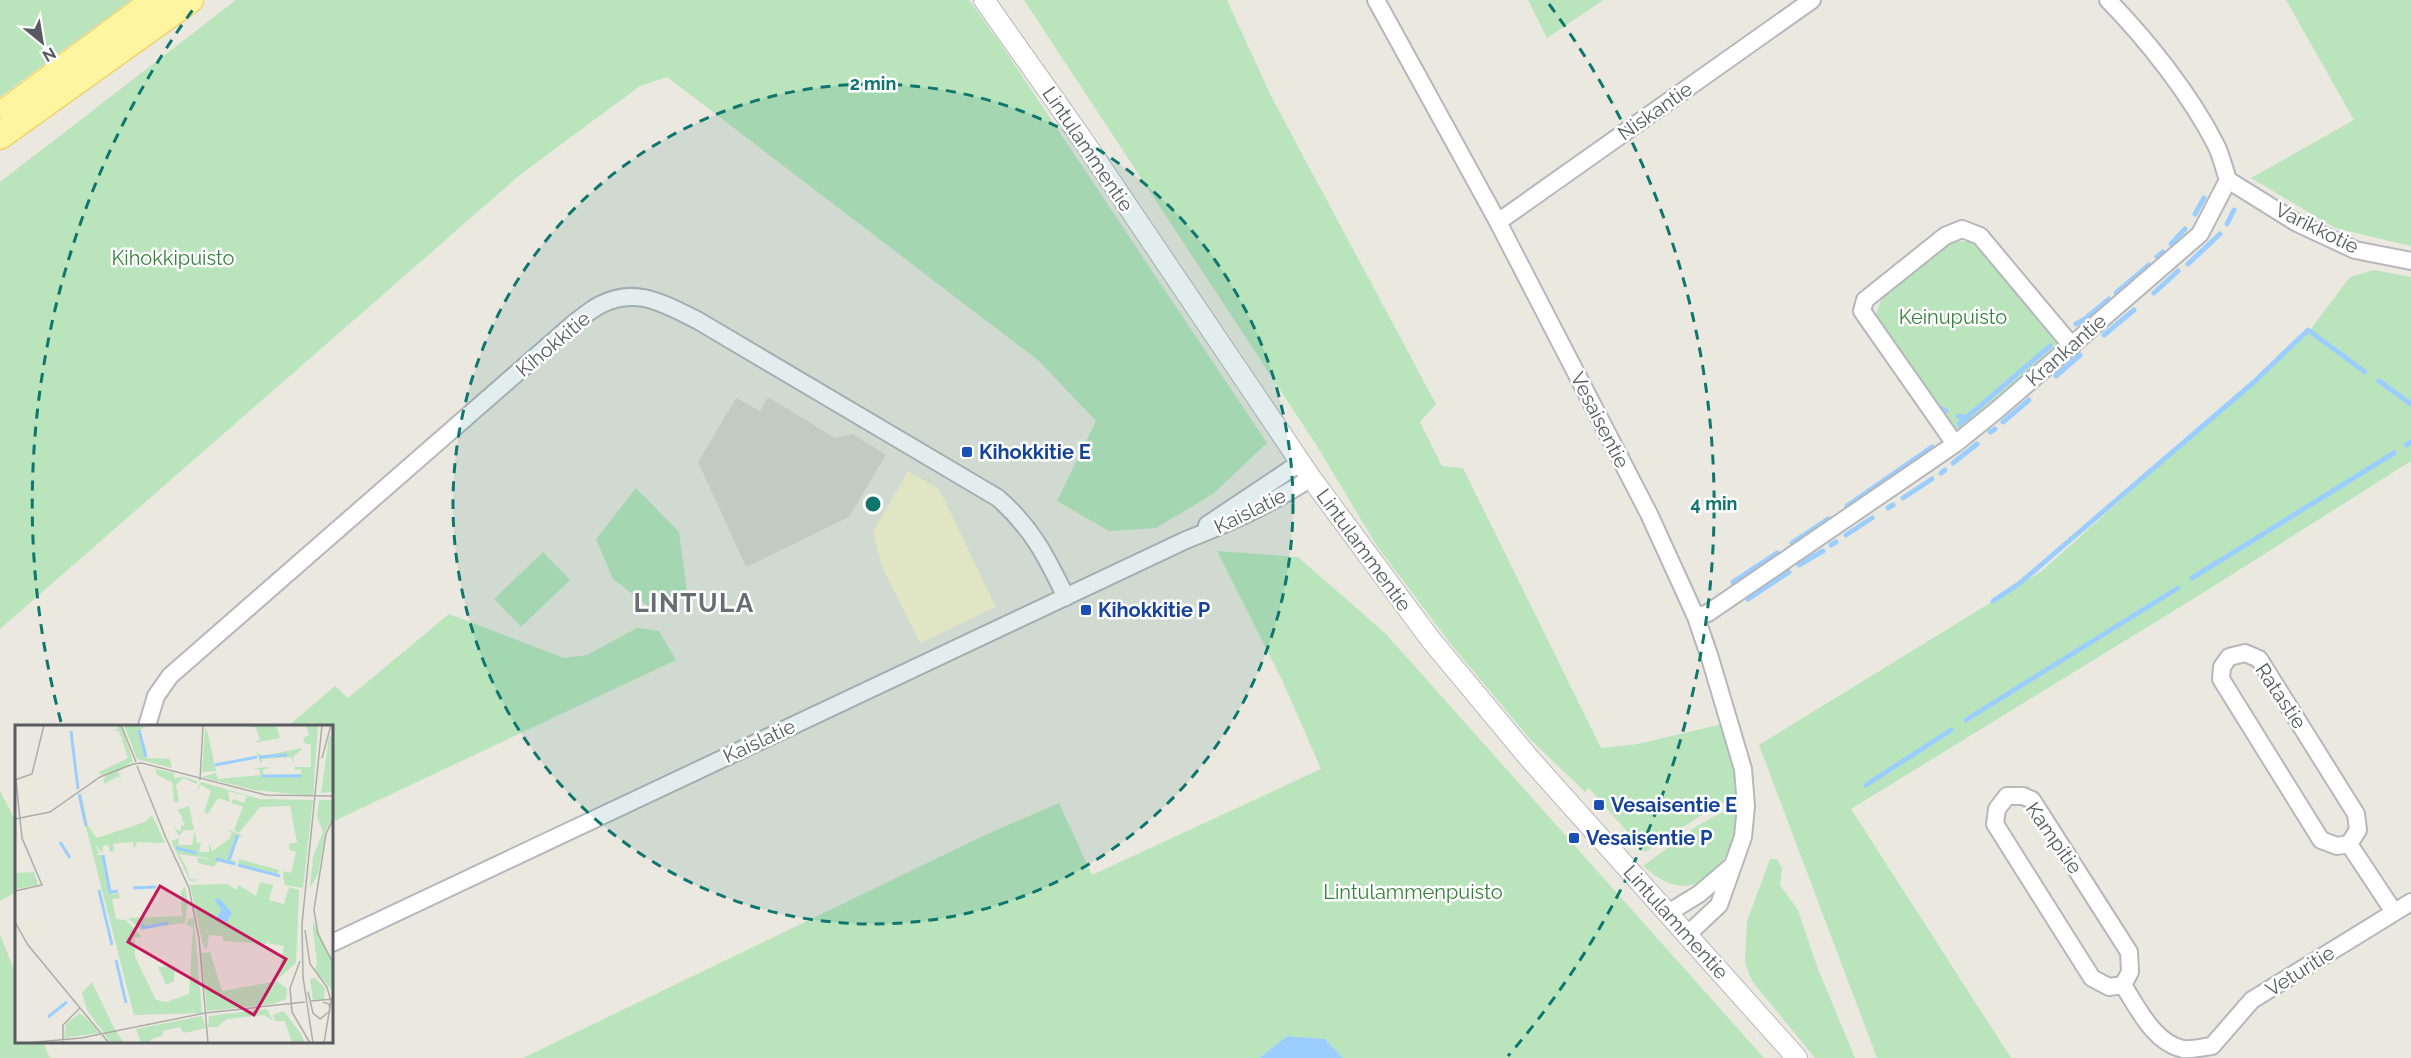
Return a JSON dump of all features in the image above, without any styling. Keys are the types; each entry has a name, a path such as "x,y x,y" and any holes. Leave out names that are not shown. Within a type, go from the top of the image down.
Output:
{"main road":[{"path":"0,115 155,0"},
{"path":"0,136 190,0"}],"street":[{"name":"Lintulammentie","path":"984,0 1089,150 1306,470 1431,640 1529,759 1797,1058"},
{"name":"Vesaisentie","path":"1376,0 1498,222 1649,514 1696,617 1743,769 1746,806 1743,837 1719,905 1687,935"},
{"name":"Niskantie","path":"1498,222 1812,0"},
{"path":"2108,0 2130,22 2182,91 2216,146 2228,180"},
{"name":"Varikkotie","path":"2228,180 2297,223 2355,250 2411,261"},
{"name":"Krankantie","path":"1696,617 1708,613 1954,444 2072,346 2200,234 2228,180"},
{"path":"1954,444 1862,311 1865,300 1945,236 1962,229 1980,236 2072,346"},
{"name":"Kihokkitie","path":"147,725 156,696 170,676 573,324 600,304 622,298 652,298 697,320 998,498 1019,517 1034,536 1066,597"},
{"name":"Kaislatie","path":"333,943 1186,540 1241,519 1279,499 1306,470"},
{"name":"Ratastie","path":"2245,653 2259,659 2356,814 2358,830 2349,844 2337,846 2321,840 2221,679 2222,667 2229,657 2245,653"},
{"name":"Kampitie","path":"2007,796 2023,796 2032,800 2129,952 2130,972 2124,985 2109,987 2092,978 1995,824 1997,809 2007,796"},
{"path":"2349,844 2394,912"},
{"path":"1668,913 1699,894 1734,865"},
{"name":"Veturitie","path":"2215,1052 2252,1000 2411,902"},
{"path":"2124,985 2148,1023 2167,1043 2185,1049 2215,1052"}],"shaded area":[{"path":"768,397 835,438 853,434 886,455 849,517 746,567 698,462 736,398 760,411"},
{"path":"908,471 939,489 996,607 920,643 882,567 873,532"}],"green space":[{"path":"0,0 131,0 0,97"},
{"name":"Kihokkipuisto","path":"236,0 969,0 1267,443 1213,494 1156,528 1109,531 1057,501 1096,421 1039,361 667,77 640,86 521,174 0,629 0,182"},
{"path":"1024,0 1227,0 1271,96 1436,404 1420,422 1442,466 1463,468 1601,748 1638,744 1722,724 1734,767 1740,801 1720,803 1645,852 1589,788 1585,792 1530,739 1450,643 1377,546 1315,443"},
{"path":"1528,0 1603,0 1547,38"},
{"path":"2286,0 2411,0 2411,246 2335,228 2251,178 2354,120"},
{"name":"Keinupuisto","path":"1957,241 1976,242 2056,339 2058,348 1964,429 1953,428 1877,322 1876,315 1882,297 1949,244"},
{"path":"2374,270 2411,277 2411,461 2206,591 1851,809 2011,1058 1877,1058 1759,745 2042,571 2310,330 2350,277"},
{"path":"636,488 679,532 687,591 648,606 613,579 596,539"},
{"name":"Lintulammenpuisto","path":"1217,551 1298,557 1385,633 1764,1058 1343,1058 1325,1039 1287,1036 1259,1058 523,1058 983,836 1059,803 1092,875 1321,769 1283,682"},
{"path":"543,552 570,580 521,627 494,599"},
{"path":"449,614 564,658 587,655 637,628 659,631 676,660 333,822 333,725 289,725 335,686 348,698"},
{"path":"0,791 15,819 15,893 0,901"},
{"path":"1740,810 1729,848 1709,877 1695,884 1680,886 1662,880 1643,866 1697,826 1720,813"},
{"path":"1770,859 1777,859 1782,868 1780,885 1798,910 1818,969 1855,1058 1815,1058 1752,981 1745,963 1747,921"},
{"path":"0,934 15,972 15,1043 43,1043 50,1058 0,1058"}],"water":[{"path":"1287,1036 1325,1039 1343,1058 1259,1058"}],"waterway":[{"path":"2195,214 2204,198"},
{"path":"2227,224 2234,210"},
{"path":"2171,244 2185,229"},
{"path":"2188,264 2220,234"},
{"path":"2157,257 2163,252"},
{"path":"2116,293 2149,265"},
{"path":"2154,293 2178,271"},
{"path":"2076,324 2109,299"},
{"path":"2104,335 2134,310"},
{"path":"1993,601 2020,583 2254,382 2308,330 2365,372"},
{"path":"1959,424 2050,346"},
{"path":"2056,376 2080,355"},
{"path":"2379,381 2411,404"},
{"path":"2003,422 2029,400"},
{"path":"1942,409 1946,411"},
{"path":"1958,416 1968,418"},
{"path":"1990,432 1995,429"},
{"path":"2406,445 2411,442"},
{"path":"1953,463 1977,444"},
{"path":"1847,506 1932,447"},
{"path":"2192,578 2394,453"},
{"path":"1941,473 1945,470"},
{"path":"1903,498 1932,479"},
{"path":"1888,508 1893,505"},
{"path":"1846,535 1872,518"},
{"path":"1792,543 1828,519"},
{"path":"1831,545 1836,542"},
{"path":"1799,565 1823,551"},
{"path":"1733,582 1777,553"},
{"path":"1748,599 1789,572"},
{"path":"1966,720 2178,588"},
{"path":"1866,785 1951,730"}],"place":[{"name":"Kihokkitie E","path":"967,452"},
{"name":"Kihokkitie P","path":"1086,610"},
{"name":"Vesaisentie E","path":"1599,805"},
{"name":"Vesaisentie P","path":"1574,838"}],"district":[{"name":"LINTULA","path":"694,603"}]}
